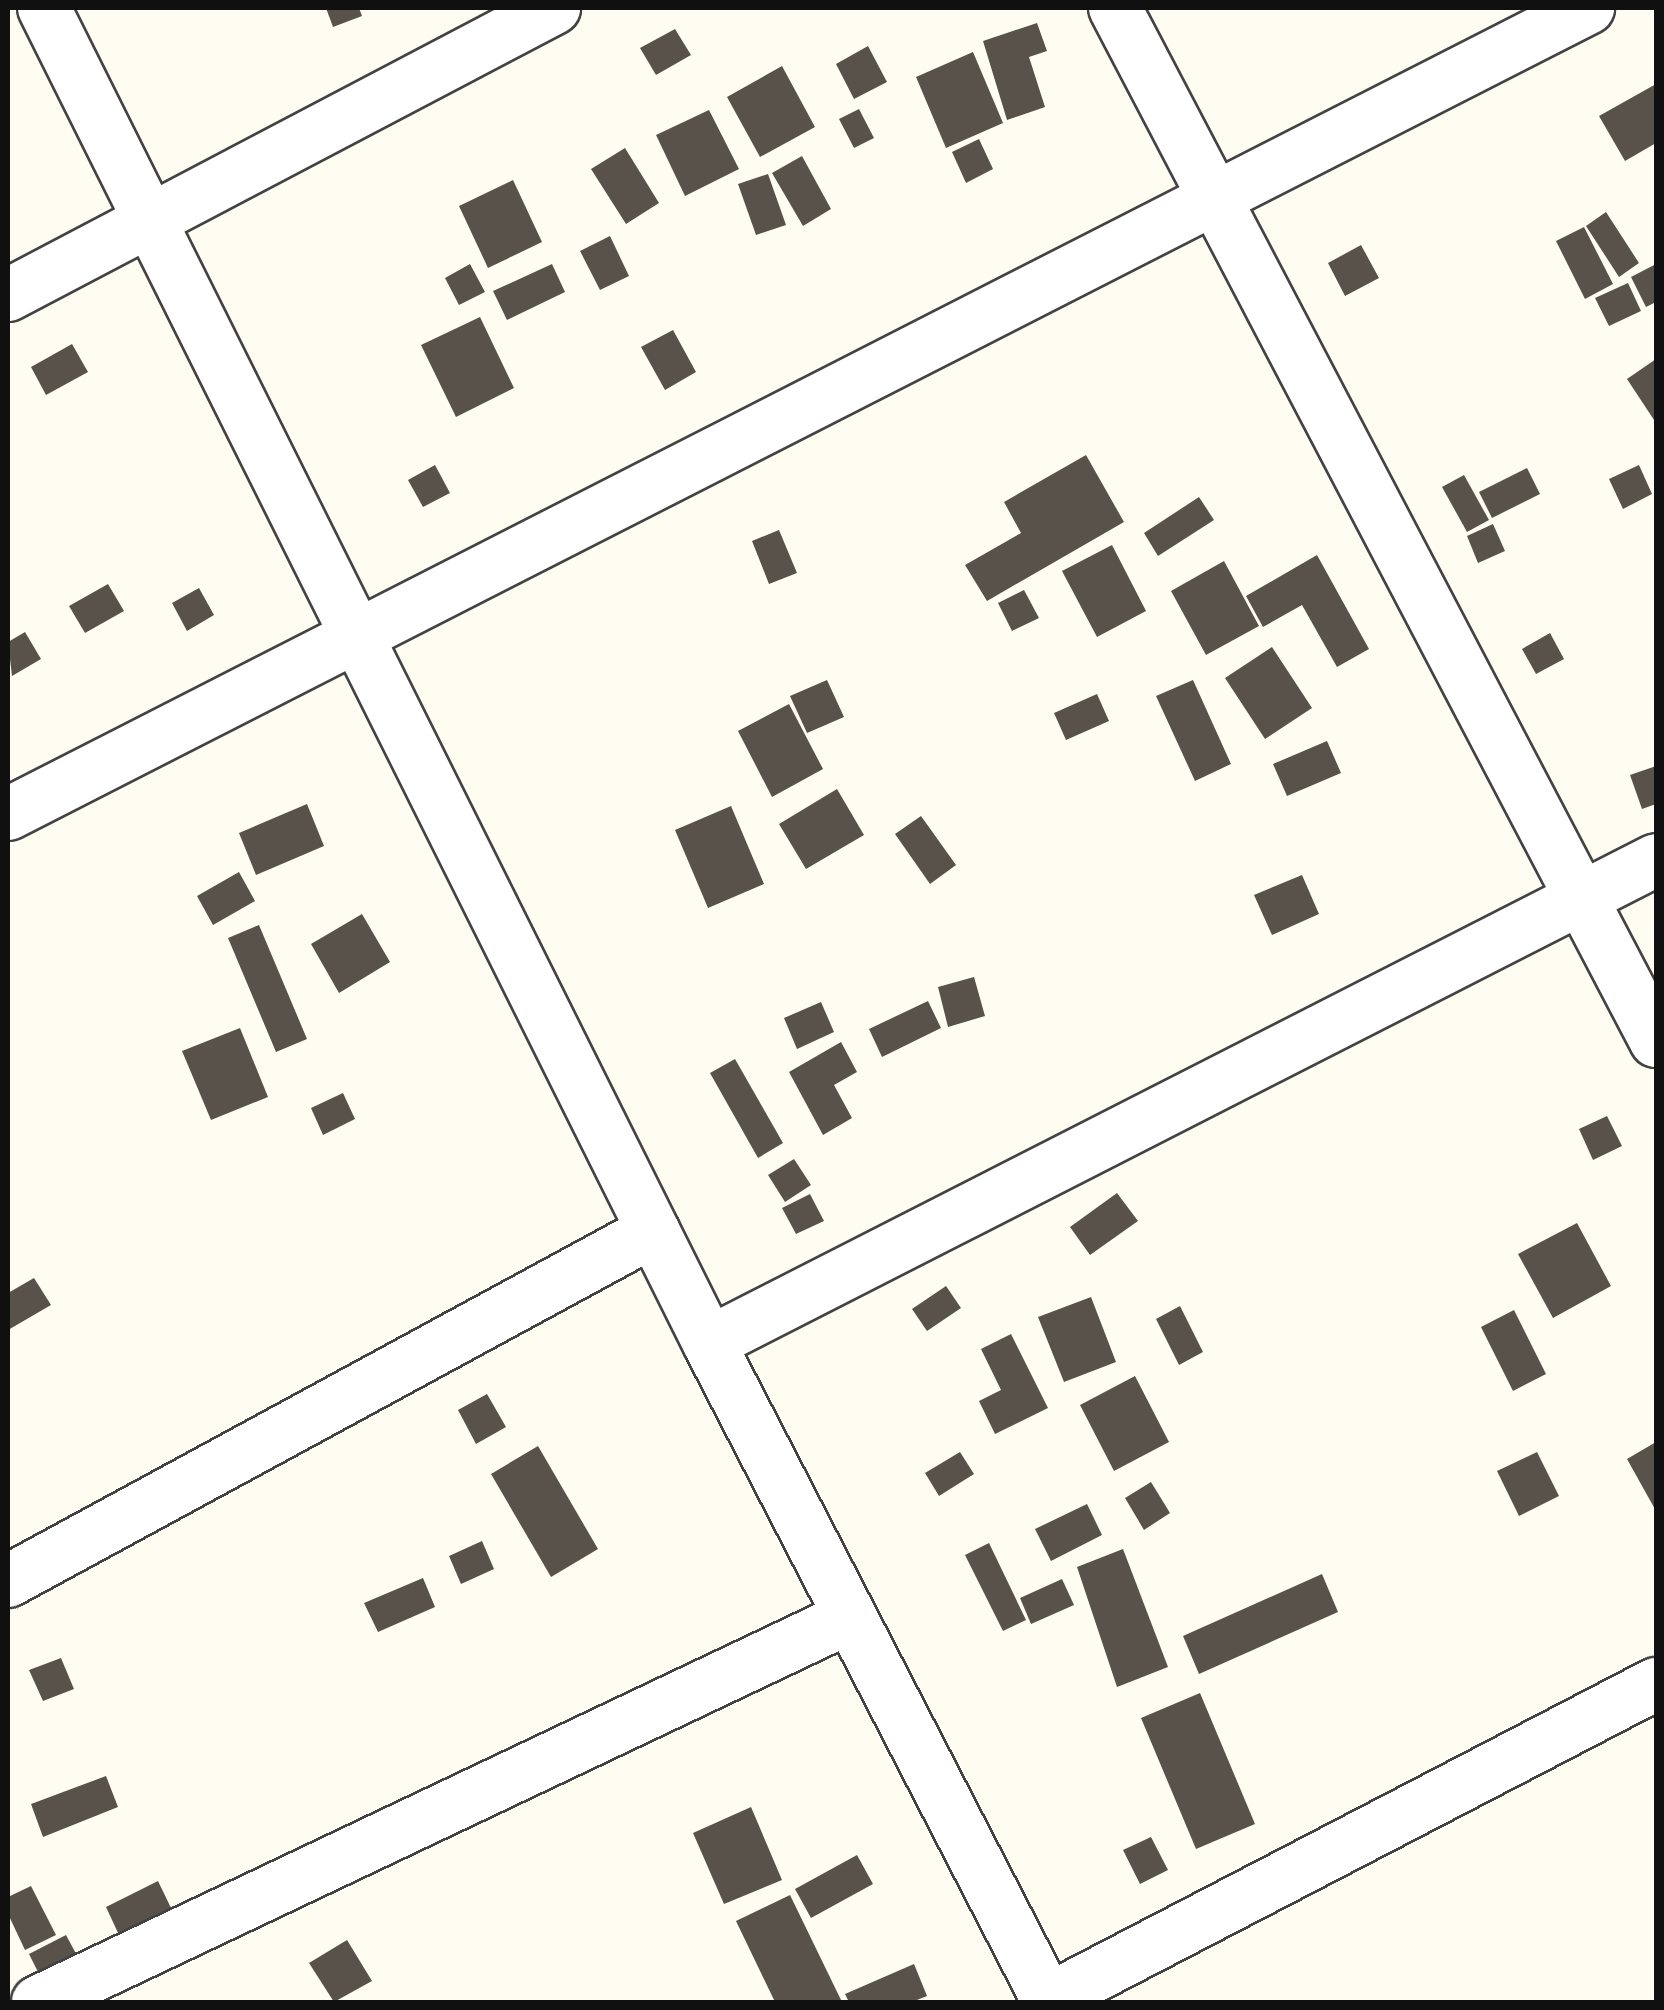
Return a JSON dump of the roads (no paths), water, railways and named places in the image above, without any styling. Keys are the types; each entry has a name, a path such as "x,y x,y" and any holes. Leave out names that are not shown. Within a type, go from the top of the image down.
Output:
{"street":[{"path":"44,8 653,1231 1047,2002 1656,1684"},
{"path":"8,295 554,8"},
{"path":"1115,8 1656,1041"},
{"path":"8,814 1214,194 1588,8"},
{"path":"710,1343 1656,860"},
{"path":"8,1582 653,1231"},
{"path":"38,2002 850,1617"}]}
